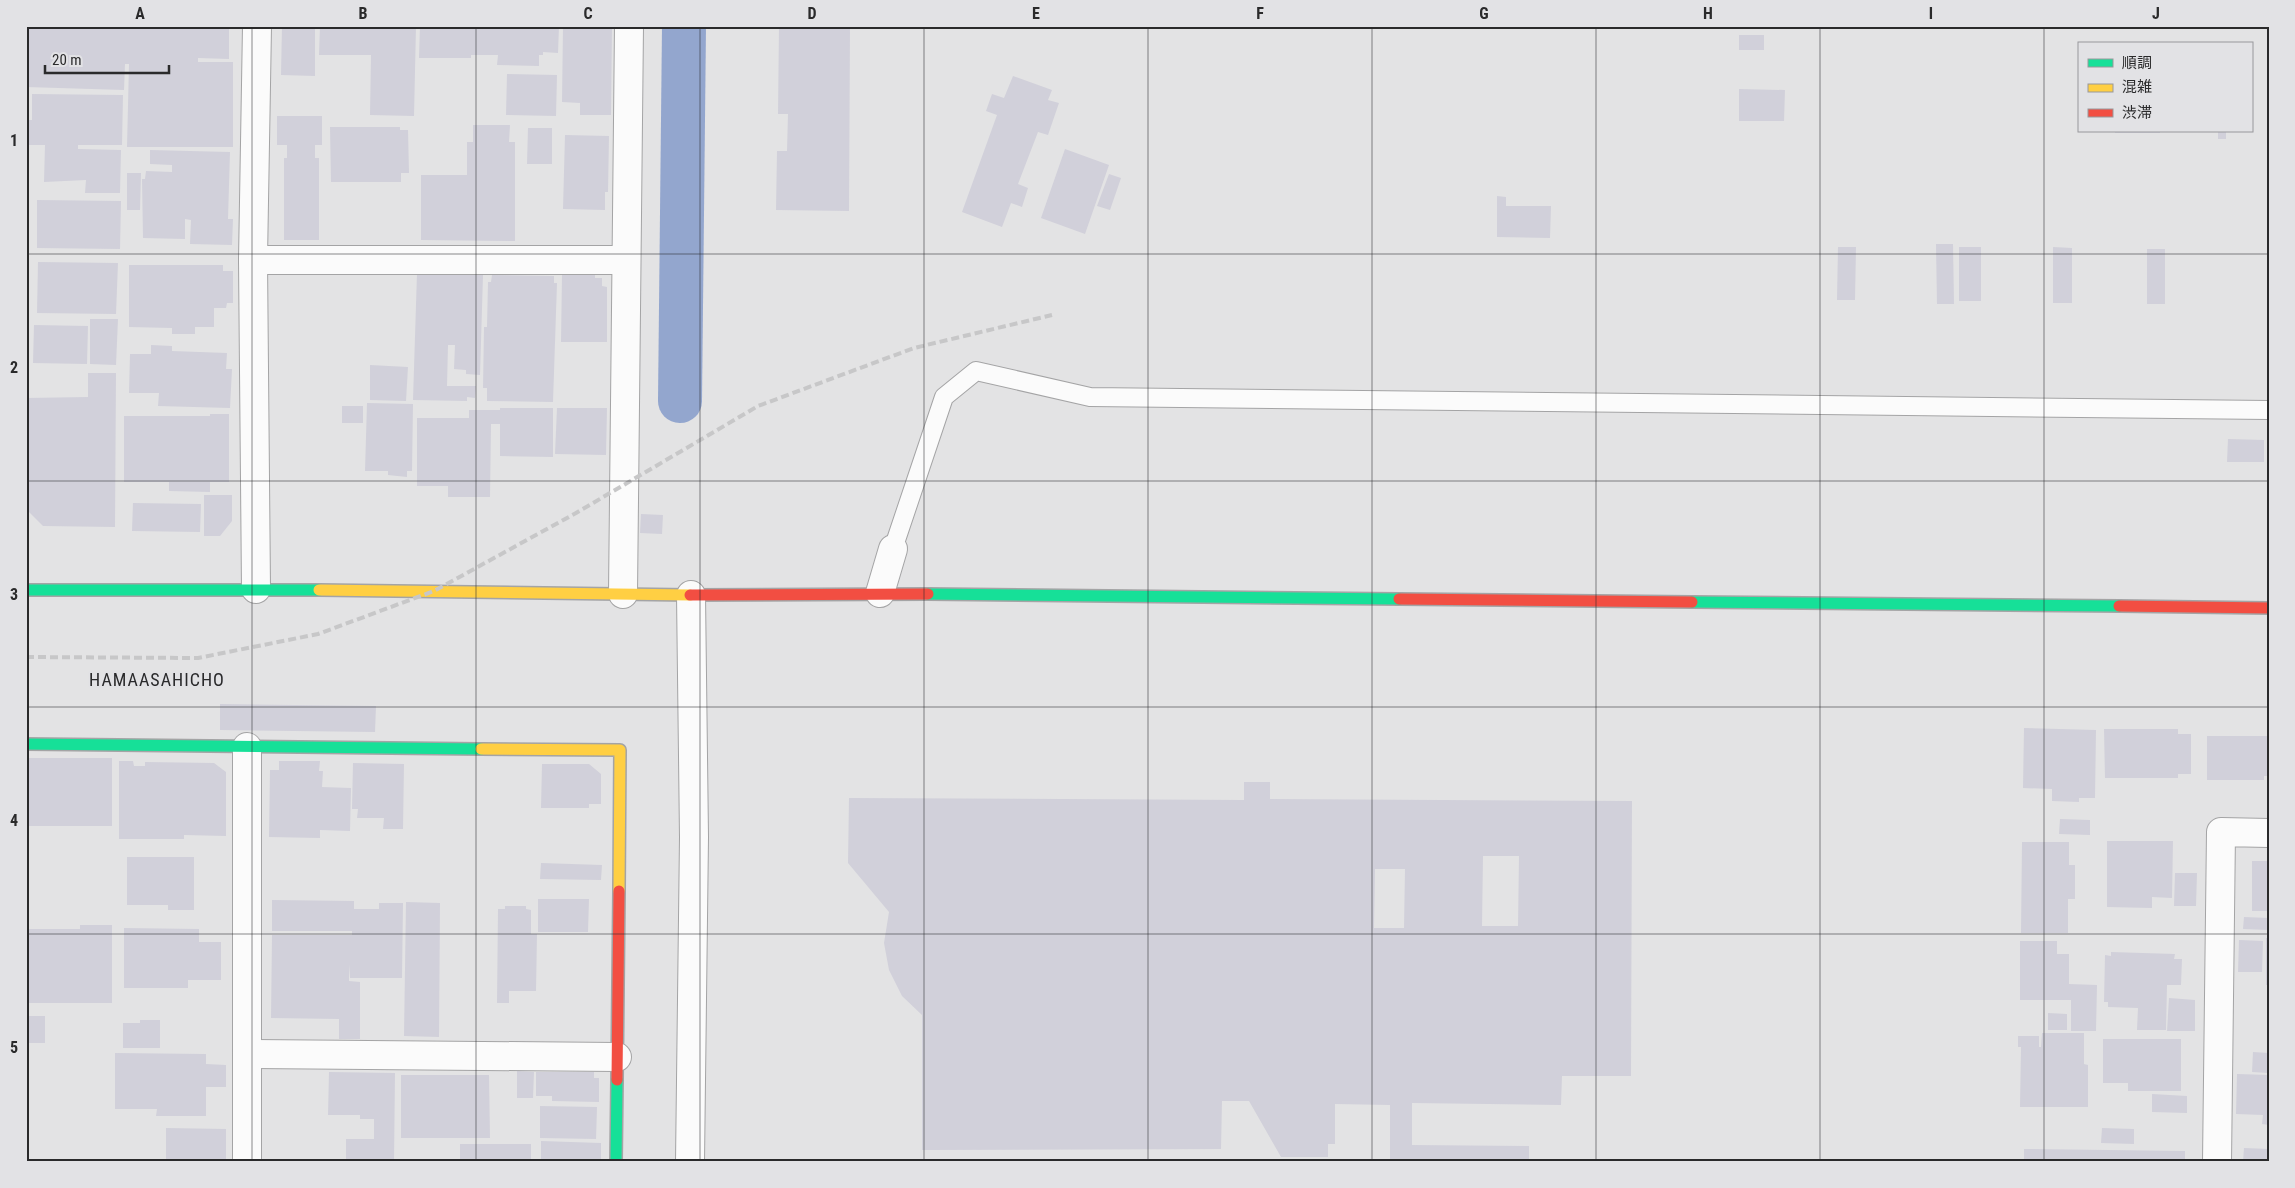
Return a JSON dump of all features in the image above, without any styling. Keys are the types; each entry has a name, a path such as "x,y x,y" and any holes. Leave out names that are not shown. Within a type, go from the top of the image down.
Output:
{"street":[{"path":"256,588 253,260 257,26"},
{"path":"623,594 629,26"},
{"path":"253,260 626,260"},
{"path":"880,593 893,549"},
{"path":"26,590 256,588 691,595 880,593 2269,608"},
{"path":"690,1162 694,837 691,595"},
{"path":"26,744 620,750 616,1162"},
{"path":"247,747 247,1162"},
{"path":"2217,1162 2221,832 2269,833"},
{"path":"247,1054 617,1057"}],"lane":[{"path":"893,549 944,397 976,371 1090,397 2269,410"}],"building":[{"path":"26,26 229,26 229,59 198,58 198,62 233,62 233,147 127,147 129,64 125,64 124,90 26,87"},
{"path":"282,26 315,26 315,76 281,75"},
{"path":"320,26 416,26 414,116 370,115 371,55 319,55"},
{"path":"420,26 559,26 558,53 543,52 543,55 539,55 539,66 497,65 498,55 471,55 471,58 419,58"},
{"path":"563,26 612,26 611,115 580,115 580,103 562,102"},
{"path":"779,26 850,26 849,211 776,210 777,151 787,151 788,114 778,114"},
{"path":"1739,35 1764,35 1764,50 1739,50"},
{"path":"507,74 557,75 556,116 506,115"},
{"path":"1013,76 1052,90 1048,100 1059,103 1048,135 1038,132 1018,184 1028,188 1022,207 1011,203 1002,227 962,212 997,115 986,111 992,94 1004,98"},
{"path":"1739,89 1785,90 1784,121 1739,121"},
{"path":"32,94 123,95 122,145 78,145 78,149 121,150 120,193 85,193 86,180 44,182 45,145 26,145 26,120 32,120"},
{"path":"277,116 322,116 322,145 315,145 315,158 319,158 319,240 284,240 284,158 287,158 287,145 277,145"},
{"path":"473,125 510,125 509,142 515,142 515,241 421,240 421,175 467,175 467,142 473,142"},
{"path":"330,127 400,127 400,130 408,130 409,173 401,173 401,182 331,182"},
{"path":"528,128 552,128 552,164 527,164"},
{"path":"2115,132 2160,132 2160,133"},
{"path":"2218,132 2226,132 2226,139 2218,139"},
{"path":"565,135 609,136 608,192 605,192 605,210 563,209"},
{"path":"1065,149 1109,165 1085,234 1041,218"},
{"path":"150,150 230,152 228,219 233,219 232,245 190,244 191,220 185,219 185,239 143,238 142,179 145,179 146,171 172,172 172,165 150,164"},
{"path":"127,173 141,173 140,210 127,210"},
{"path":"1109,174 1121,178 1110,210 1097,206"},
{"path":"1497,196 1506,197 1506,206 1551,206 1550,238 1497,237"},
{"path":"37,200 121,201 120,249 37,248"},
{"path":"1936,244 1953,244 1954,304 1937,304"},
{"path":"1838,247 1856,247 1855,300 1837,300"},
{"path":"1959,247 1981,247 1981,301 1959,301"},
{"path":"2053,247 2072,248 2072,303 2053,303"},
{"path":"2147,249 2165,249 2165,304 2147,304"},
{"path":"38,262 118,263 116,314 37,313"},
{"path":"129,265 223,265 223,271 233,271 233,303 227,303 226,308 214,308 214,327 195,327 195,334 172,334 172,328 129,327"},
{"path":"417,273 483,275 480,375 466,374 466,370 454,369 455,345 448,345 447,386 476,386 475,398 467,397 467,401 413,400"},
{"path":"492,275 554,276 554,283 557,283 553,402 487,401 487,388 483,388 484,327 487,327 488,282 491,282"},
{"path":"562,275 595,275 595,278 602,278 602,286 607,287 607,342 561,342"},
{"path":"90,319 118,319 116,365 90,364"},
{"path":"34,325 88,326 87,364 33,363"},
{"path":"151,345 172,346 172,351 227,353 226,369 232,369 230,408 158,406 159,393 129,393 130,354 151,354"},
{"path":"370,365 408,367 406,401 370,400"},
{"path":"88,373 116,373 115,527 43,526 26,509 26,398 88,397"},
{"path":"367,403 413,404 412,471 407,471 407,477 388,475 388,471 365,471"},
{"path":"342,406 363,406 363,423 342,423"},
{"path":"500,408 553,408 553,457 500,456 500,424 491,424 490,497 448,497 448,486 417,486 417,418 469,418 469,410 500,410"},
{"path":"557,408 607,408 606,455 555,454"},
{"path":"210,414 229,414 229,482 210,482 210,492 169,491 169,482 124,482 124,416 210,416"},
{"path":"2228,439 2264,440 2264,462 2227,462"},
{"path":"204,495 232,495 232,521 220,536 204,536"},
{"path":"133,503 201,504 200,532 132,531"},
{"path":"641,514 663,515 662,534 640,533"},
{"path":"220,704 376,706 375,732 220,730"},
{"path":"2024,728 2096,730 2095,798 2079,798 2079,802 2052,801 2052,789 2023,788"},
{"path":"2104,729 2178,729 2178,734 2191,734 2191,774 2178,774 2178,778 2105,778"},
{"path":"2207,736 2269,736 2269,776 2264,776 2264,780 2207,780"},
{"path":"26,758 112,758 112,826 26,826"},
{"path":"119,761 133,761 134,766 145,766 145,762 214,763 226,772 226,836 184,835 184,839 119,839"},
{"path":"279,761 320,761 319,771 323,771 322,787 351,788 350,831 320,830 320,838 269,837 270,770 279,770"},
{"path":"353,763 404,764 403,829 383,829 384,818 357,818 358,809 352,809"},
{"path":"542,764 589,764 601,774 601,804 589,804 589,808 541,808"},
{"path":"1244,782 1270,782 1270,799 1632,801 1631,1076 1562,1076 1561,1105 1412,1103 1412,1145 1529,1146 1529,1162 1390,1162 1390,1105 1335,1104 1335,1144 1328,1144 1328,1157 1281,1157 1249,1101 1222,1101 1221,1149 922,1150 922,1015 902,996 889,970 884,943 889,912 848,863 849,798 1244,800","holes":["1483,856 1519,856 1518,926 1482,926","1375,869 1405,869 1404,928 1374,928"]},
{"path":"2060,819 2090,820 2090,835 2059,834"},
{"path":"2107,841 2173,841 2172,898 2152,897 2152,908 2107,907"},
{"path":"2022,842 2069,842 2069,865 2075,865 2075,899 2068,899 2068,933 2021,933"},
{"path":"127,857 194,857 194,910 168,910 168,905 127,905"},
{"path":"2252,861 2269,861 2269,911 2252,911"},
{"path":"541,863 602,865 601,880 540,879"},
{"path":"2175,873 2197,873 2196,906 2174,906"},
{"path":"538,899 589,899 588,932 538,932"},
{"path":"272,900 354,901 354,909 379,909 379,903 403,903 402,978 350,978 349,964 349,981 360,982 360,1039 339,1039 339,1019 271,1018 272,935 352,935 352,931 272,931"},
{"path":"406,902 440,903 439,1037 404,1036"},
{"path":"505,906 526,906 526,909 531,910 531,934 537,934 536,991 509,991 509,1003 497,1003 498,909 505,909"},
{"path":"2244,917 2269,918 2269,930 2243,929"},
{"path":"80,925 112,925 112,1003 26,1003 26,929 80,929"},
{"path":"124,928 199,929 199,942 221,942 221,980 188,980 188,988 124,988"},
{"path":"2266,938 2269,938 2269,985 2266,985"},
{"path":"2239,940 2263,941 2262,972 2238,972"},
{"path":"2020,941 2057,941 2057,954 2069,954 2069,984 2097,985 2096,1031 2071,1031 2071,1000 2020,1000"},
{"path":"2111,952 2175,954 2174,959 2182,959 2181,985 2167,985 2166,1030 2137,1030 2138,1008 2108,1007 2108,1002 2104,1002 2105,955 2111,956"},
{"path":"2169,998 2195,1000 2195,1031 2167,1031"},
{"path":"2048,1013 2067,1014 2067,1030 2048,1030"},
{"path":"26,1016 45,1016 45,1043 26,1043"},
{"path":"140,1020 160,1020 160,1048 123,1048 123,1023 140,1023"},
{"path":"2042,1033 2084,1033 2084,1064 2088,1065 2088,1107 2020,1107 2021,1047 2018,1047 2018,1036 2039,1036 2039,1047 2041,1047"},
{"path":"2103,1039 2181,1039 2181,1091 2128,1091 2128,1083 2103,1083"},
{"path":"2253,1052 2269,1053 2269,1073 2252,1072"},
{"path":"115,1053 206,1054 206,1064 226,1065 226,1087 206,1087 206,1116 156,1116 157,1109 115,1109"},
{"path":"517,1071 534,1072 533,1098 517,1098"},
{"path":"329,1072 395,1073 394,1162 346,1162 346,1139 374,1139 374,1119 360,1119 360,1115 328,1115"},
{"path":"536,1072 594,1072 594,1078 599,1078 599,1102 552,1101 552,1096 536,1096"},
{"path":"2237,1074 2269,1075 2269,1125 2262,1124 2263,1115 2236,1114"},
{"path":"401,1075 489,1075 490,1138 401,1138"},
{"path":"2152,1094 2187,1096 2187,1113 2152,1112"},
{"path":"540,1106 597,1107 596,1139 540,1138"},
{"path":"166,1128 226,1129 226,1162 166,1162"},
{"path":"2102,1128 2134,1129 2134,1144 2101,1143"},
{"path":"541,1141 601,1143 601,1162 541,1162"},
{"path":"460,1144 531,1144 531,1162 460,1162"},
{"path":"2244,1148 2269,1149 2269,1162 2243,1162"},
{"path":"2024,1149 2185,1151 2185,1162 2024,1162"}],"waterway":[{"path":"680,401 684,26"}],"railway":[{"path":"26,657 198,658 318,634 434,591 576,513 758,406 914,348 1052,315"}],"traffic: fast":[{"path":"26,590 319,590"},
{"path":"928,594 1399,599"},
{"path":"1692,602 2119,606"},
{"path":"26,744 481,749"},
{"path":"616,1162 617,1080"}],"traffic: slow":[{"path":"319,590 690,595"},
{"path":"481,749 620,750 619,891"}],"traffic: jam":[{"path":"690,595 928,594"},
{"path":"1399,599 1692,602"},
{"path":"2119,606 2269,608"},
{"path":"617,1080 619,891"}],"district":[{"name":"HAMAASAHICHO","path":"157,680"}]}
